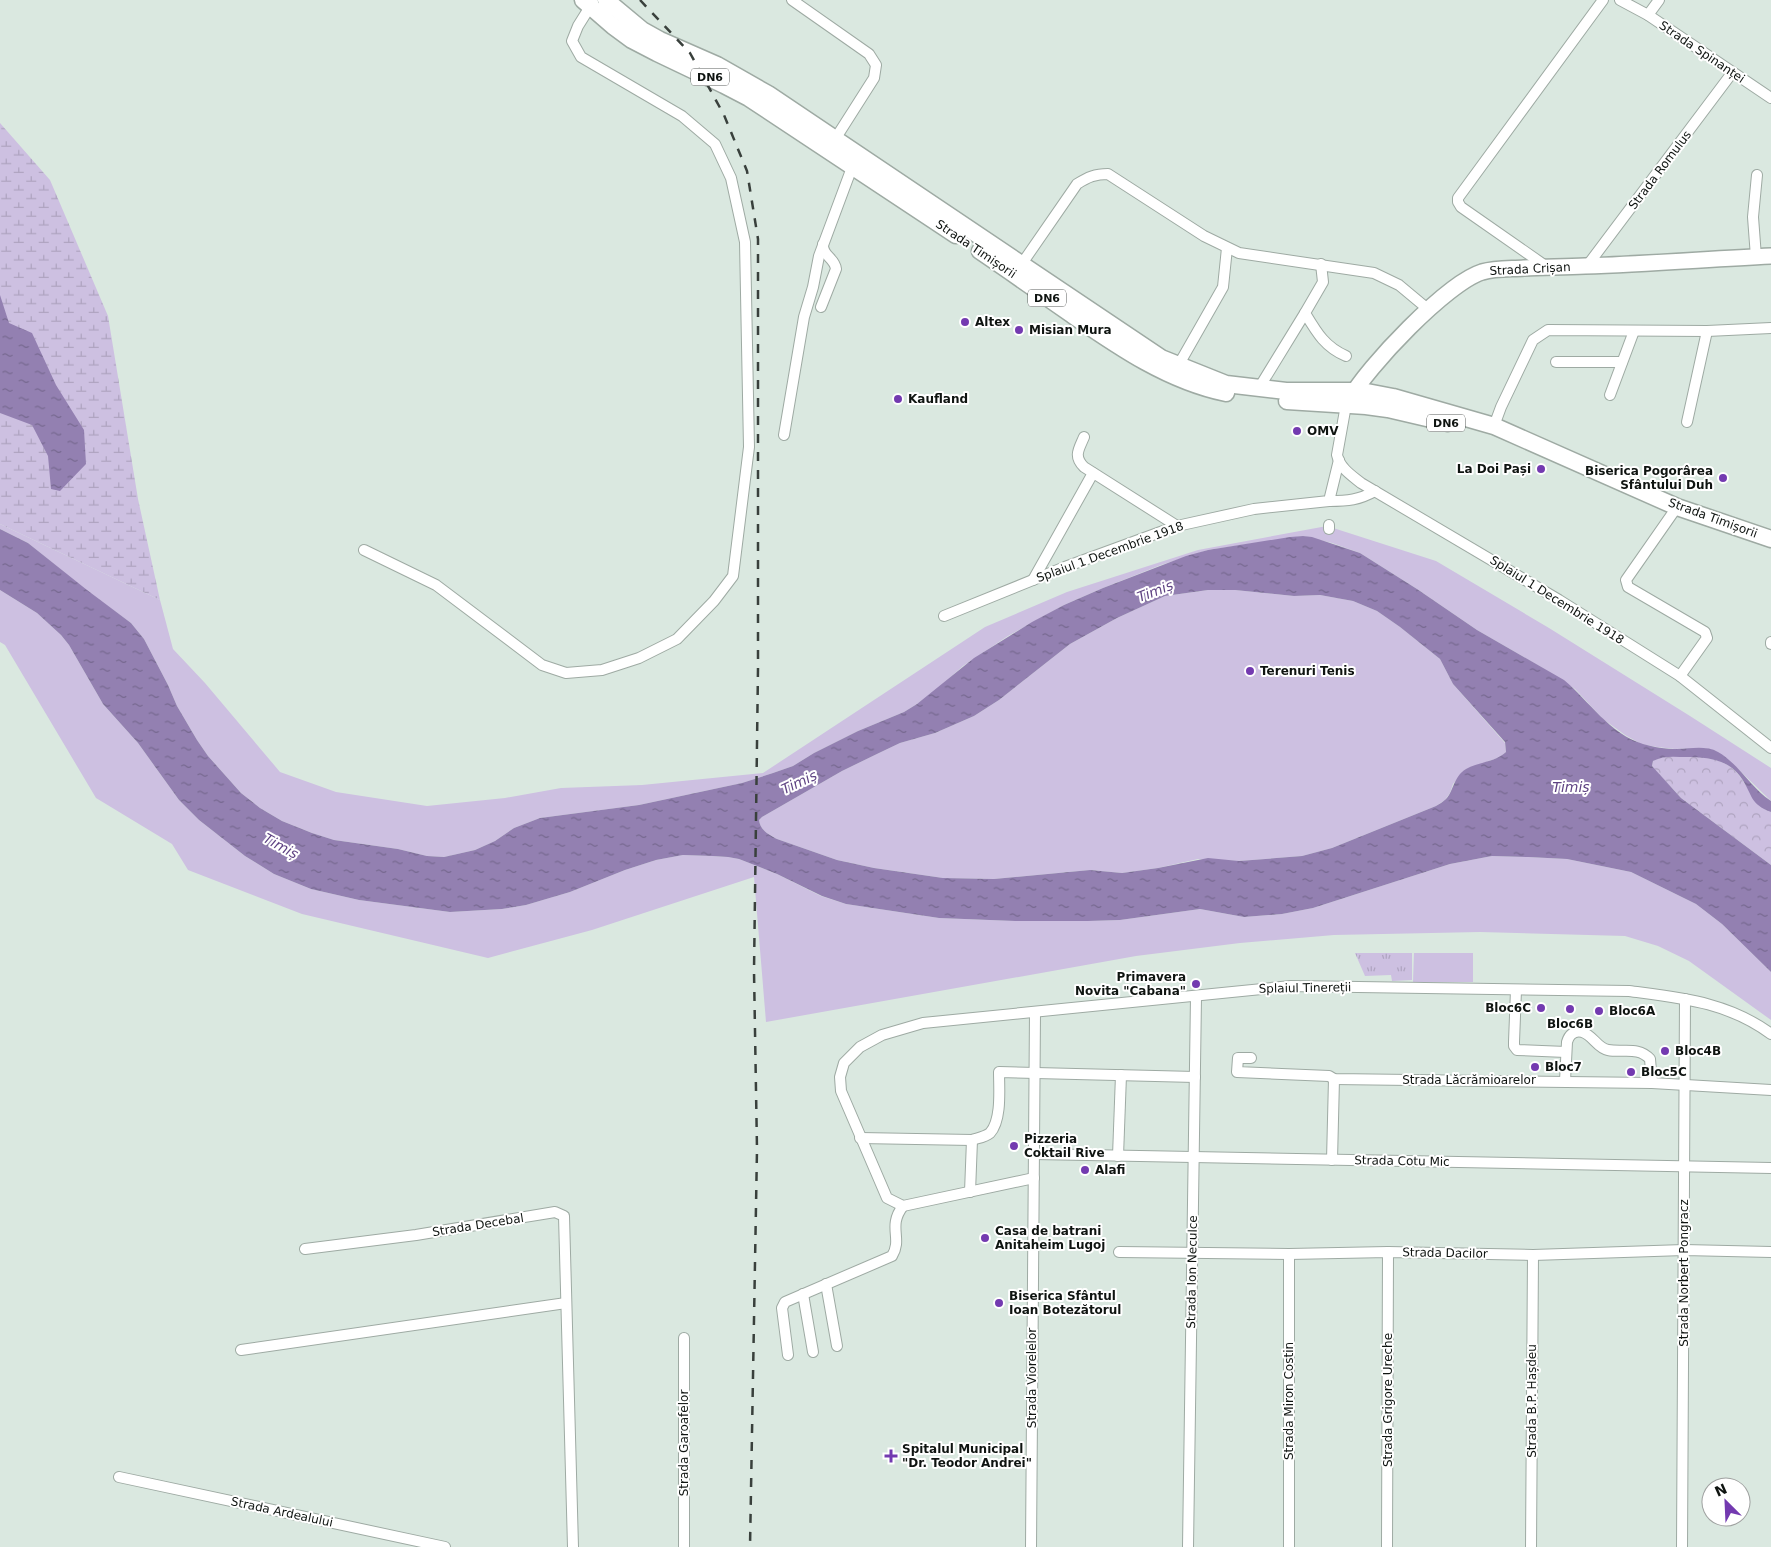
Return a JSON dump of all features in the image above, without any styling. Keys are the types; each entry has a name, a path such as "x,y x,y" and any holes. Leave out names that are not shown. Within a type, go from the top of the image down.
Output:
{"main road":[{"name":"Strada Timișorii","path":"606,0 642,30 675,48 717,65 742,78 832,145 1021,265 1161,358 1178,366 1226,384 1286,391 1354,391 1393,397 1494,426 1677,507 1771,539"},
{"name":"Strada Timișorii","path":"590,2 613,26 632,40 724,84 832,145"},
{"name":"Strada Timișorii","path":"855,160 1093,329 1154,367 1190,383 1213,391 1240,396 1388,409 1545,448"}],"street":[{"path":"792,0 869,54 876,65 874,78 832,145"},
{"path":"1547,267 1461,206 1458,198 1603,0"},
{"path":"1620,0 1648,15"},
{"name":"Strada Spinanței","path":"1659,0 1648,15 1771,98"},
{"path":"364,550 436,585 542,665 566,673 602,670 639,658 677,639 714,601 733,576 748,447 745,242 731,178 715,144 682,116 581,58 572,41 590,2"},
{"name":"Strada Romulus","path":"1587,266 1732,73"},
{"path":"784,435 804,317 823,244 855,160"},
{"path":"1021,265 1077,184 1097,174 1108,174 1204,236 1227,248 1239,253 1374,273 1399,285 1430,310"},
{"path":"1757,175 1753,217 1763,256"},
{"path":"821,307 836,269 835,264 824,252 823,244"},
{"path":"1178,366 1223,287 1227,248"},
{"name":"Strada Crișan","path":"1346,406 1354,391 1400,337 1464,281 1480,273 1496,269 1763,256"},
{"path":"1259,388 1323,282 1321,264"},
{"path":"1305,313 1324,342 1346,356"},
{"path":"1494,426 1533,340 1548,330 1707,331 1771,328"},
{"path":"1610,395 1634,330"},
{"path":"1687,422 1707,331"},
{"path":"1556,362 1622,362"},
{"path":"1329,501 1338,460 1346,406"},
{"path":"1084,437 1077,453 1079,461 1177,526"},
{"name":"Splaiul 1 Decembrie 1918","path":"1338,460 1346,471 1375,491 1559,600 1680,676 1771,748"},
{"path":"1033,580 1093,472"},
{"name":"Splaiul 1 Decembrie 1918","path":"944,616 1064,567 1177,526 1254,509 1353,500 1365,497 1375,491"},
{"path":"1677,507 1626,580 1628,587 1705,632 1707,635 1708,638 1680,676"},
{"path":"1045,558 1064,567"},
{"name":"Splaiul Tinereții","path":"860,1138 841,1091 840,1077 844,1063 860,1047 882,1035 923,1023 1291,986 1629,991 1685,999 1732,1011 1756,1022 1771,1034"},
{"path":"1516,990 1514,1046 1516,1050 1566,1052"},
{"name":"Strada Ion Neculce","path":"1188,1547 1196,997"},
{"name":"Strada Norbert Pongracz","path":"1682,1547 1685,999"},
{"name":"Strada Viorelelor","path":"1031,1547 1035,1012"},
{"path":"1565,1081 1566,1052 1569,1036 1574,1032 1582,1032 1588,1035 1601,1048 1645,1053 1650,1058 1652,1083"},
{"name":"Strada Lăcrămioarelor","path":"1251,1058 1238,1058 1238,1072 1329,1076 1334,1079 1652,1083 1771,1090"},
{"path":"1034,1178 903,1206 887,1198 860,1138 972,1140 989,1134 997,1118 999,1072 1195,1077"},
{"path":"1118,1156 1121,1075"},
{"path":"1332,1160 1334,1079"},
{"path":"970,1192 972,1140"},
{"name":"Strada Cotu Mic","path":"1034,1154 1771,1168"},
{"path":"788,1355 782,1308 785,1302 892,1256 896,1249 895,1221 903,1206"},
{"name":"Strada Decebal","path":"305,1249 416,1235 555,1212 564,1216 573,1547"},
{"name":"Strada Dacilor","path":"1119,1252 1289,1254 1388,1252 1533,1255 1684,1250 1771,1252"},
{"name":"Strada Grigore Ureche","path":"1387,1547 1388,1252"},
{"name":"Strada Miron Costin","path":"1289,1254 1289,1547"},
{"name":"Strada B.P. Hașdeu","path":"1531,1547 1533,1255"},
{"path":"826,1284 836,1346"},
{"path":"803,1294 813,1352"},
{"path":"241,1350 566,1303"},
{"name":"Strada Garoafelor","path":"684,1338 684,1547"},
{"name":"Strada Ardealului","path":"119,1478 445,1547"}],"green space":[{"path":"0,123 50,180 108,316 138,499 160,600 0,524"},
{"path":"0,524 160,600 173,649 205,683 280,772 336,792 427,806 505,798 561,788 642,785 763,773 985,627 1067,592 1198,550 1327,526 1436,561 1549,628 1771,768 1771,801 1735,766 1705,748 1675,749 1657,747 1641,744 1625,735 1603,719 1575,689 1477,630 1360,553 1332,543 1303,536 1208,550 1161,565 1064,605 1008,636 963,666 936,690 904,712 858,731 793,766 742,783 639,805 540,818 514,828 495,841 475,850 444,857 427,856 398,849 334,840 282,821 260,808 241,793 208,756 177,706 144,639 131,623 87,591 28,543 0,529"},
{"path":"0,590 37,613 61,635 69,645 103,704 138,743 179,800 199,820 245,856 274,874 311,889 359,900 450,912 502,909 526,905 570,892 656,860 683,855 712,856 739,859 777,874 821,896 846,904 939,918 1088,921 1120,920 1200,909 1244,917 1282,914 1313,908 1450,864 1492,856 1567,859 1631,872 1696,904 1722,924 1771,972 1771,1020 1689,961 1658,946 1625,936 1480,932 1334,935 1240,943 1136,956 766,1022 754,877 592,930 488,958 302,914 188,870 172,844 96,798 5,645 0,642"},
{"path":"1208,590 1235,590 1294,596 1320,595 1353,601 1377,611 1440,659 1453,684 1505,743 1506,752 1500,757 1465,770 1453,784 1445,800 1436,806 1332,848 1302,856 1239,861 1198,859 1158,868 1122,873 1090,870 994,879 943,878 874,868 837,860 777,839 761,827 759,820 762,817 842,771 900,743 935,733 974,716 999,700 1070,644 1117,618 1165,596"},
{"path":"1670,756 1709,758 1734,770 1757,802 1771,812 1771,865 1681,798 1659,775 1652,766 1653,761"},
{"path":"1355,953 1412,953 1412,980 1392,981 1391,975 1365,976"},
{"path":"1414,953 1473,953 1473,982 1413,982"}],"water":[{"path":"0,295 9,323 32,333 56,385 84,430 86,464 60,491 51,489 48,456 32,425 0,413"},
{"name":"Timiș","path":"0,529 28,543 131,623 144,639 177,706 208,756 241,793 260,808 282,821 334,840 398,849 427,856 444,857 475,850 495,841 514,828 540,818 639,805 742,783 793,766 858,731 904,712 917,704 974,658 1032,622 1064,605 1186,556 1208,550 1290,537 1312,537 1360,553 1477,630 1564,680 1610,725 1631,739 1647,745 1664,748 1713,750 1732,763 1757,790 1771,801 1771,812 1755,803 1737,773 1718,761 1703,758 1670,757 1653,761 1652,766 1681,798 1771,865 1771,972 1722,924 1696,904 1631,872 1567,859 1528,857 1492,856 1450,864 1313,908 1282,914 1244,917 1200,909 1120,920 1015,921 939,918 846,904 822,896 777,874 739,859 683,855 656,860 625,870 570,892 526,905 502,909 450,912 359,900 311,889 274,874 245,856 199,820 179,800 138,743 103,704 69,645 61,635 37,613 0,590","holes":["1208,590 1235,590 1294,596 1320,595 1353,601 1377,611 1440,659 1453,684 1505,742 1506,752 1497,758 1462,772 1449,796 1436,806 1332,848 1302,856 1239,861 1208,858 1122,873 1090,870 994,879 943,878 874,868 837,860 777,839 761,827 759,820 762,817 842,771 900,743 935,733 974,716 999,700 1070,644 1117,618 1165,596"]}],"railway":[{"path":"640,0 690,53 724,115 747,171 758,239 758,668 754,971 757,1149 750,1547"}],"place":[{"name":"Altex","path":"965,322"},
{"name":"Misian Mura","path":"1019,330"},
{"name":"Kaufland","path":"898,399"},
{"name":"OMV","path":"1297,431"},
{"name":"La Doi Pași","path":"1541,469"},
{"name":"Biserica Pogorârea Sfântului Duh","path":"1723,478"},
{"name":"Terenuri Tenis","path":"1250,671"},
{"name":"Primavera Novita \"Cabana\"","path":"1196,984"},
{"name":"Bloc6C","path":"1541,1008"},
{"name":"Bloc6B","path":"1570,1009"},
{"name":"Bloc6A","path":"1599,1011"},
{"name":"Bloc4B","path":"1665,1051"},
{"name":"Bloc7","path":"1535,1067"},
{"name":"Bloc5C","path":"1631,1072"},
{"name":"Pizzeria Coktail Rive","path":"1014,1146"},
{"name":"Alafi","path":"1085,1170"},
{"name":"Casa de batrani Anitaheim Lugoj","path":"985,1238"},
{"name":"Biserica Sfântul Ioan Botezătorul","path":"999,1303"},
{"name":"Spitalul Municipal \"Dr. Teodor Andrei\"","path":"891,1456"}]}
